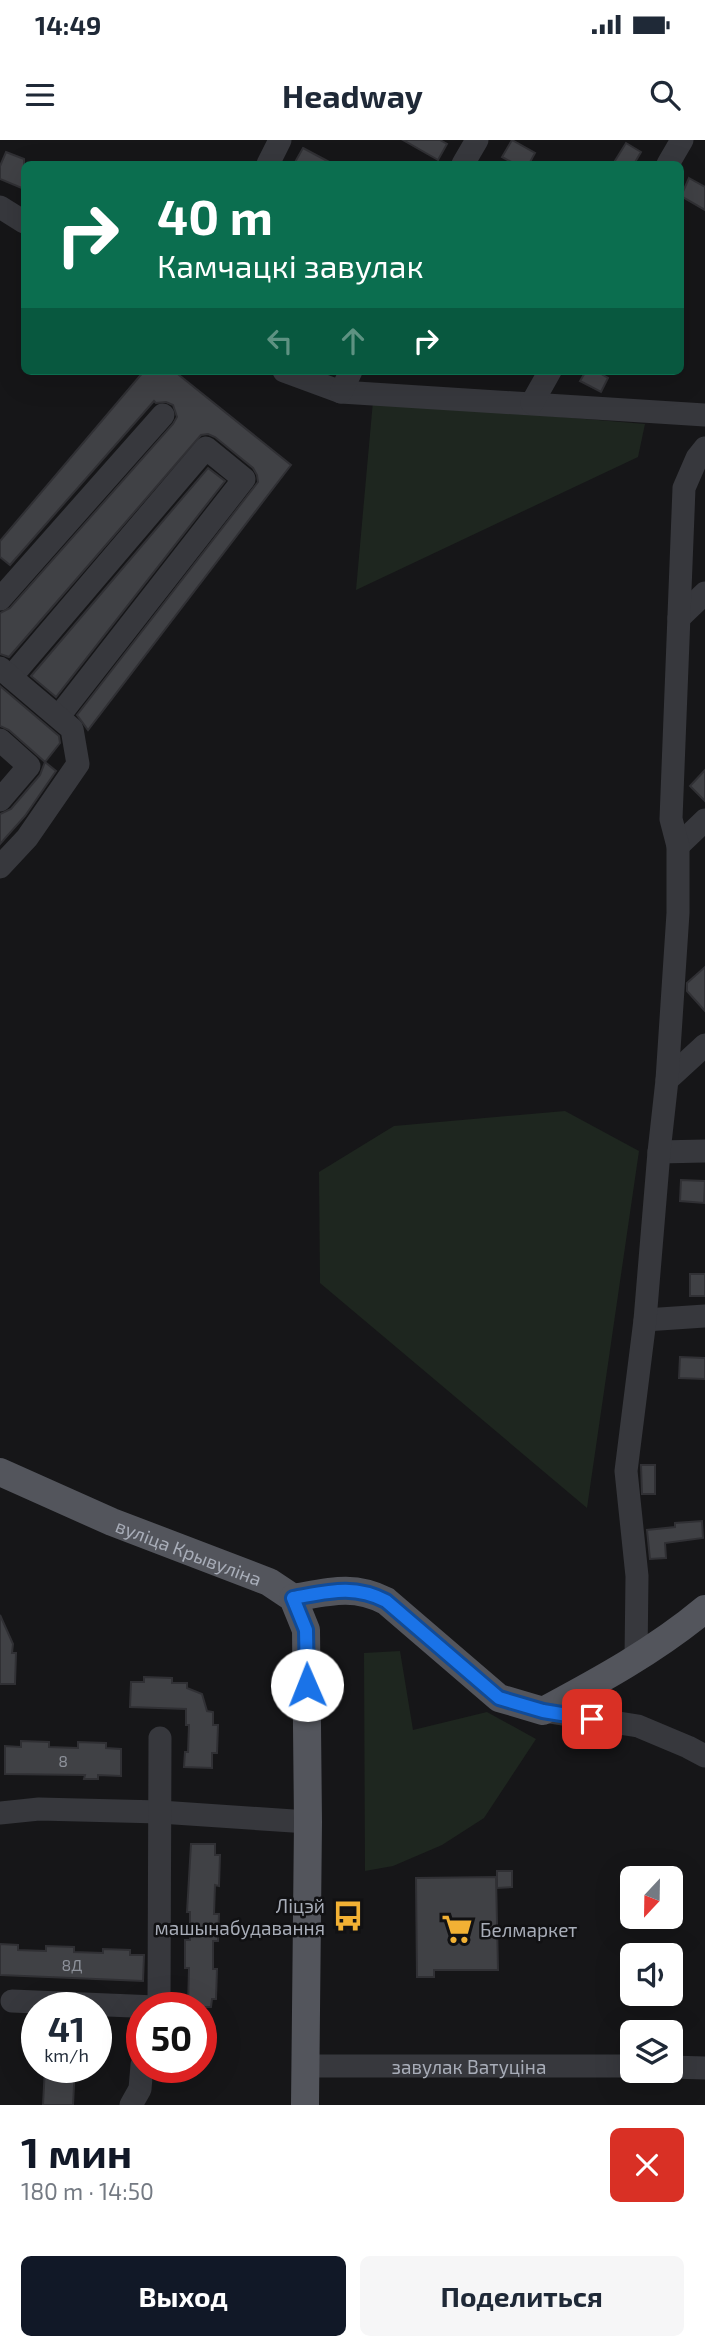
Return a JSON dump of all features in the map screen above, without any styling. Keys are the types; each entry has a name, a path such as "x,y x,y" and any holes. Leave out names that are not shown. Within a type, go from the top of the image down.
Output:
{"main road":[{"name":"вуліца Крывуліна","path":"0,1472 112,1522 269,1582 293,1598"},
{"path":"306,2105 306,1630 293,1598 345,1590 369,1592 386,1601 499,1698 543,1711 635,1658 685,1626 705,1609"}],"street":[{"path":"270,161 281,140"},
{"path":"465,161 477,140"},
{"path":"670,161 682,140"},
{"path":"0,207 21,220"},
{"path":"295,375 341,392 705,415"},
{"path":"341,392 349,375"},
{"path":"532,403 548,375"},
{"path":"4,588 163,415"},
{"path":"0,867 26,838 78,764 72,729 5,672 206,448 244,479 59,716"},
{"path":"635,1658 637,1576 626,1471 645,1320 667,1080 678,913 678,846 671,818 684,488 697,458 705,448"},
{"path":"680,618 705,593"},
{"path":"0,740 29,766 0,800"},
{"path":"678,846 705,820"},
{"path":"667,1080 705,1045"},
{"path":"659,1152 705,1151"},
{"path":"645,1320 705,1316"},
{"path":"543,1711 638,1726 705,1756"},
{"path":"158,1992 160,1738"},
{"path":"0,1813 39,1809 160,1812 308,1822"},
{"path":"12,2001 126,2006"},
{"name":"завулак Ватуціна","path":"306,2066 620,2066"},
{"path":"683,2067 705,2068"},
{"path":"131,2105 140,2083"}],"shaded area":[{"path":"373,401 645,424 638,457 356,590"},
{"path":"565,1111 639,1151 587,1508 320,1283 319,1172 394,1126"},
{"path":"400,1651 413,1730 487,1712 536,1739 484,1818 442,1845 393,1866 365,1871 364,1653"}],"building":[{"path":"403,140 440,140 447,144 438,160"},
{"path":"512,140 535,153 531,161 509,161 502,157"},
{"path":"626,143 641,152 636,161 615,161"},
{"path":"303,148 327,161 296,161"},
{"path":"6,152 24,159 21,161 21,188 0,179 0,166"},
{"path":"689,178 705,187 705,210 684,198"},
{"path":"141,375 179,375 291,465 88,730 77,715 258,482 257,475 253,468 215,437 201,435 9,657 0,654 0,613 10,608 173,424 177,417 173,405 154,401 10,565 0,557 0,541"},
{"path":"584,375 603,375 608,378 601,392 580,381"},
{"path":"208,468 225,481 56,697 31,676"},
{"path":"0,686 59,736 60,743 45,762 9,730 0,726"},
{"path":"45,762 56,771 25,816 0,844 0,814 11,809 40,775"},
{"path":"705,770 705,801 690,786"},
{"path":"705,967 705,1011 687,991 687,983"},
{"path":"681,1180 705,1181 704,1203 680,1201"},
{"path":"690,1274 705,1274 705,1296 690,1296"},
{"path":"680,1357 705,1358 705,1379 679,1378"},
{"path":"641,1465 655,1465 655,1494 642,1494"},
{"path":"702,1521 703,1538 665,1543 666,1558 650,1559 647,1530 675,1527 675,1523"},
{"path":"0,1615 13,1644 12,1653 16,1653 15,1684 0,1684"},
{"path":"144,1677 172,1678 172,1683 187,1683 187,1688 202,1694 207,1711 213,1712 213,1725 218,1725 217,1753 212,1753 212,1768 184,1767 185,1752 188,1752 189,1725 186,1725 186,1709 130,1707 131,1682 144,1682"},
{"path":"21,1741 49,1742 49,1747 78,1748 78,1742 106,1743 106,1748 121,1749 121,1776 98,1775 98,1779 84,1779 85,1775 5,1774 5,1746 21,1747"},
{"path":"191,1844 215,1844 215,1855 220,1855 219,1886 215,1885 214,1914 219,1914 218,1941 213,1941 213,1969 217,1969 216,1992 188,1992 189,1968 185,1968 185,1940 190,1940 190,1912 187,1912"},
{"path":"497,1871 512,1871 512,1887 497,1888"},
{"name":"Белмаркет","path":"496,1877 498,1970 434,1970 434,1977 417,1977 416,1878"},
{"path":"0,1944 18,1945 18,1950 46,1951 46,1946 74,1947 74,1952 130,1950 130,1955 144,1955 143,1981 0,1975"},
{"path":"44,2083 74,2083 73,2105 43,2105"}],"place":[{"name":"Ліцэй машынабудавання","path":"348,1916"},
{"name":"Белмаркет","path":"457,1929"}],"route":[{"path":"307,1685 306,1630 293,1598 345,1590 369,1592 386,1601 499,1698 543,1711 592,1719"}]}
